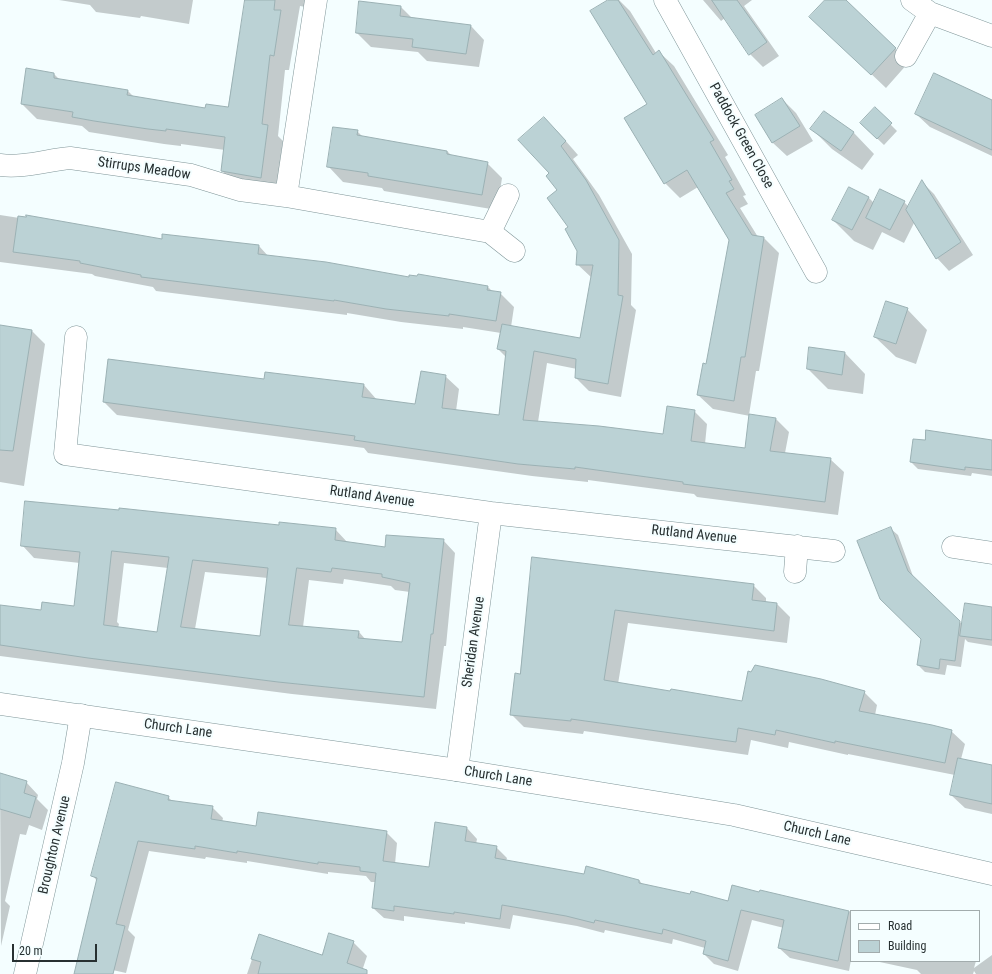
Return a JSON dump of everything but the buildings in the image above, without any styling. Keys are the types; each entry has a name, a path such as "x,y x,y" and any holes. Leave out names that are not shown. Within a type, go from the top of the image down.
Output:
{"street":[{"path":"286,196 316,0"},
{"name":"Paddock Green Close","path":"665,0 816,272"},
{"path":"912,0 930,13 992,36"},
{"path":"906,56 930,13"},
{"name":"Stirrups Meadow","path":"0,165 28,165 55,159 70,158 191,175 240,190 286,196 490,232 514,251"},
{"path":"490,232 508,196"},
{"name":"Rutland Avenue","path":"76,337 65,454 491,514 834,551"},
{"name":"Sheridan Avenue","path":"457,770 491,514"},
{"path":"795,572 797,546"},
{"path":"953,547 992,553"},
{"name":"Church Lane","path":"0,704 457,770 734,814 992,874"},
{"name":"Broughton Avenue","path":"25,974 73,763 81,715"}]}
